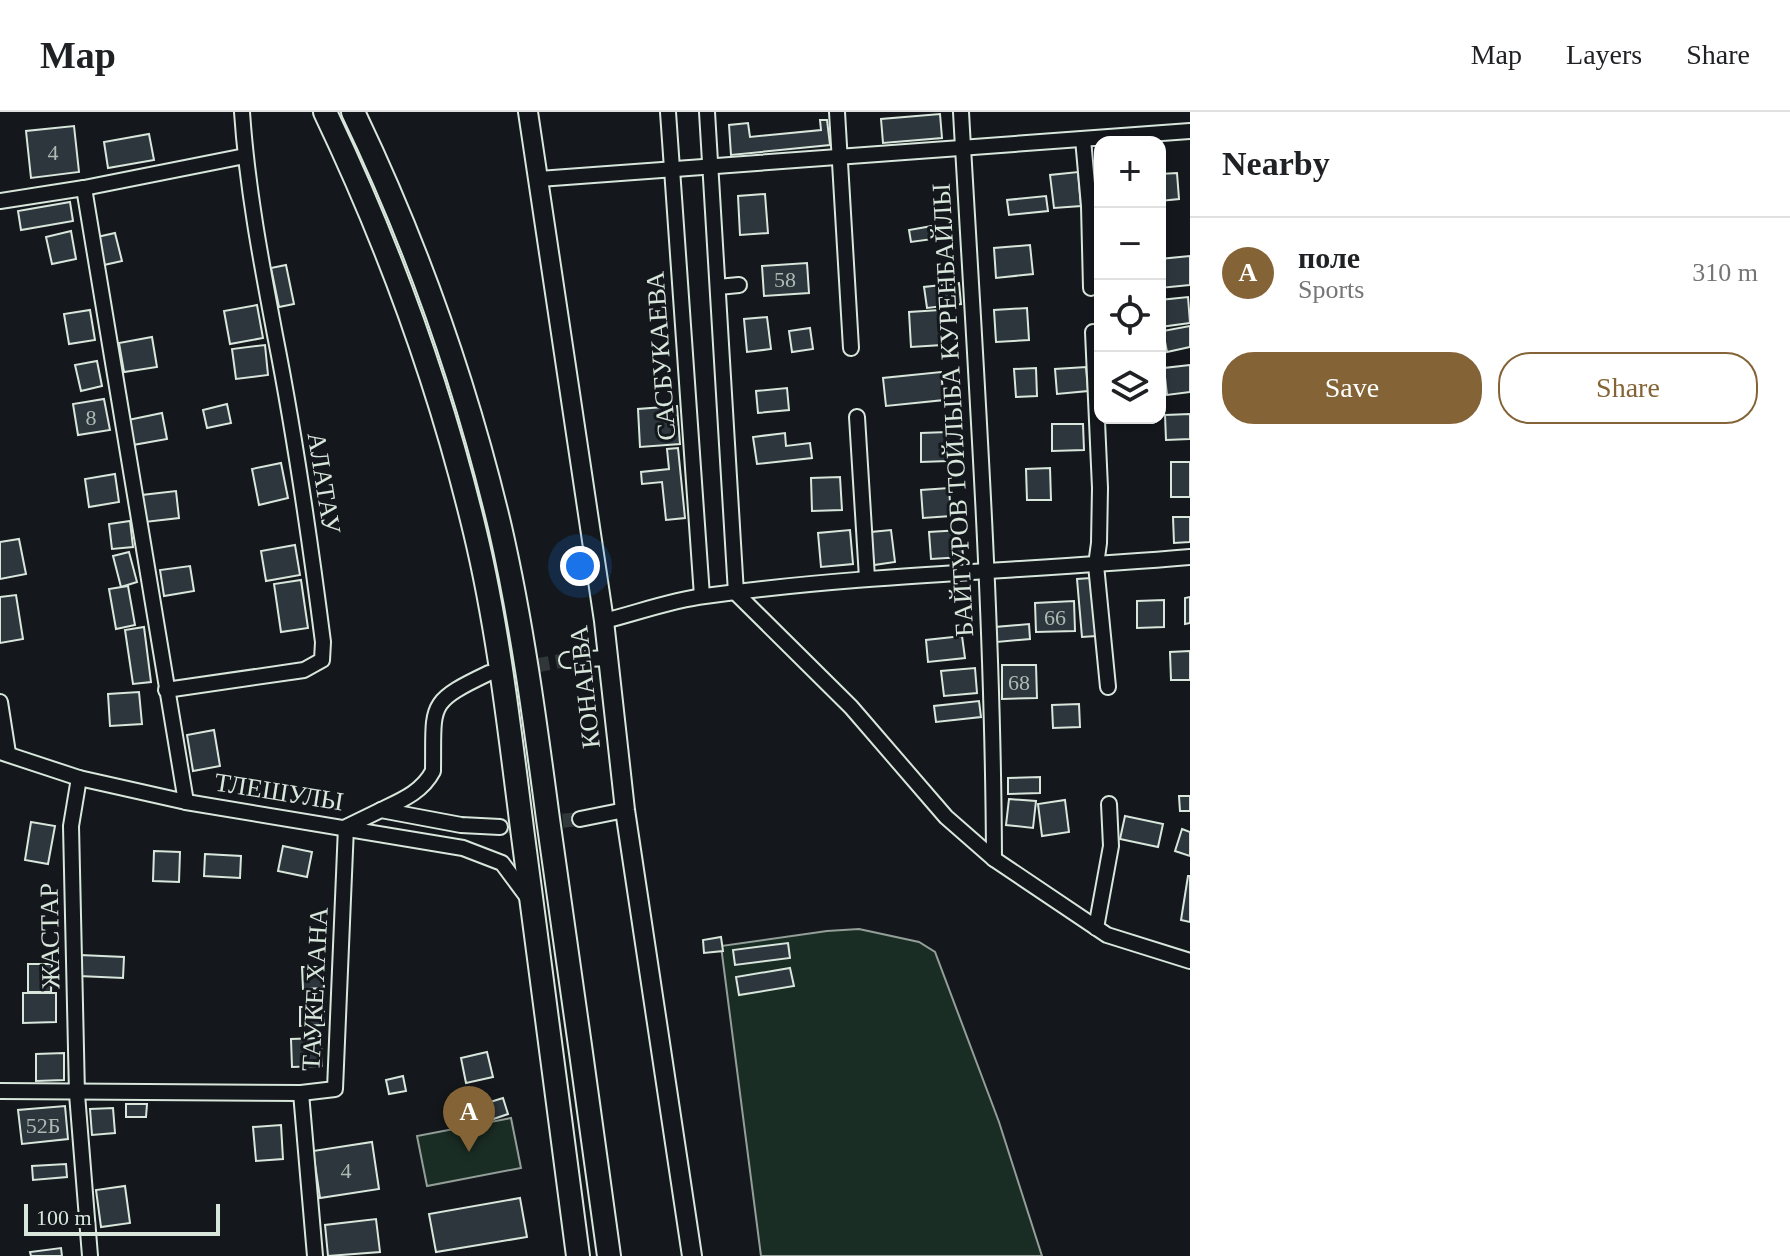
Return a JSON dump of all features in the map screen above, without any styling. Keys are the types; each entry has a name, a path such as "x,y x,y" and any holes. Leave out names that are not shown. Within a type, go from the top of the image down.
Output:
{"highway":[{"path":"325,112 405,296 438,396 475,533 499,654 578,1256"},
{"path":"353,112 382,171 429,287 462,388 500,527 524,649 609,1256"}],"main road":[{"name":"КОНАЕВА","path":"528,112 604,621 625,810 692,1256"}],"street":[{"path":"0,201 245,156 242,112"},
{"name":"САСБУКАЕВА","path":"668,112 702,596"},
{"path":"707,112 736,593 851,707 946,817 994,859 1107,935 1190,961"},
{"path":"837,112 851,348"},
{"name":"БАЙТУРОВ ТОЙЛЫБА КУРЕНБАЙЛЫ","path":"961,112 977,349 993,706 994,859"},
{"path":"539,179 1190,131"},
{"path":"1083,139 1091,288"},
{"name":"АЛАТАУ","path":"166,690 304,670 322,660 323,642 307,530 245,156"},
{"path":"84,188 186,802"},
{"path":"718,287 739,285"},
{"path":"1093,332 1100,488 1096,565 1108,687"},
{"path":"857,417 867,578"},
{"path":"604,621 702,596 867,578 1190,557"},
{"path":"567,660 608,658"},
{"path":"346,827 411,796 428,779 433,771 435,711 441,699 489,673"},
{"path":"0,702 4,752"},
{"name":"ТЛЕШУЛЫ","path":"4,752 79,778 186,802 463,848 502,863 532,904"},
{"name":"ЖАСТАР","path":"79,778 71,826 77,1094 90,1256"},
{"path":"1096,928 1111,846 1109,804"},
{"path":"381,810 461,825 500,827"},
{"path":"580,819 625,810"},
{"name":"ТАУКЕ ХАНА","path":"77,1094 301,1093 335,1089 346,827"},
{"path":"0,1091 77,1094"},
{"name":"ТАУКЕ ХАНА","path":"301,1093 315,1256"}],"green space":[{"path":"859,929 919,942 935,952 999,1122 1042,1256 761,1256 721,946"},
{"path":"511,1118 521,1168 427,1186 417,1136"}],"building":[{"path":"940,114 942,138 883,143 881,119"},
{"path":"820,120 827,120 830,145 731,155 729,125 748,123 750,137 821,130"},
{"path":"74,126 79,172 31,178 26,131"},
{"path":"149,134 154,160 108,168 104,142"},
{"path":"1078,172 1081,206 1054,208 1050,175"},
{"path":"1177,173 1179,199 1166,200 1166,174"},
{"path":"765,194 768,233 740,235 738,196"},
{"path":"1046,196 1048,211 1009,215 1007,200"},
{"path":"70,202 73,221 21,230 18,211"},
{"path":"932,226 933,239 911,242 909,230"},
{"path":"71,231 76,259 52,264 46,237"},
{"path":"115,233 122,261 104,265 97,237"},
{"path":"1030,245 1033,274 996,278 994,248"},
{"path":"1190,256 1190,285 1166,287 1166,258"},
{"path":"807,263 809,293 764,296 762,266"},
{"path":"286,265 294,304 279,307 271,268"},
{"path":"959,283 961,304 927,308 924,287"},
{"path":"1188,297 1190,323 1166,326 1166,299"},
{"path":"257,305 263,338 230,344 224,311"},
{"path":"1027,308 1029,340 996,342 994,310"},
{"path":"90,310 95,340 69,344 64,314"},
{"path":"940,310 942,345 911,347 909,312"},
{"path":"767,317 771,349 747,352 744,319"},
{"path":"1190,326 1190,347 1167,352 1166,330"},
{"path":"810,328 813,349 792,352 789,331"},
{"path":"152,337 157,367 124,372 119,343"},
{"path":"265,345 268,375 236,379 232,349"},
{"path":"97,361 102,386 81,391 75,365"},
{"path":"1190,365 1190,392 1167,395 1166,368"},
{"path":"1086,367 1088,391 1057,394 1055,369"},
{"path":"1036,368 1037,396 1016,397 1014,369"},
{"path":"941,372 944,400 886,406 883,378"},
{"path":"787,388 789,410 758,413 756,391"},
{"path":"104,399 110,430 78,435 73,404"},
{"path":"227,404 231,423 207,428 203,410"},
{"path":"677,406 680,444 640,447 638,409"},
{"path":"162,413 167,439 133,445 128,420"},
{"path":"1190,414 1190,439 1166,440 1166,415"},
{"path":"1052,424 1083,424 1084,450 1052,451"},
{"path":"948,432 948,461 921,462 921,433"},
{"path":"785,433 786,446 810,443 812,458 757,464 753,437"},
{"path":"678,448 685,518 666,520 662,482 642,484 641,472 669,469 667,449"},
{"path":"1171,462 1190,462 1190,497 1171,497"},
{"path":"281,463 288,498 259,505 252,469"},
{"path":"1050,468 1051,500 1027,500 1026,469"},
{"path":"115,474 119,502 89,507 85,479"},
{"path":"840,477 842,510 812,511 811,478"},
{"path":"949,488 951,516 923,518 921,490"},
{"path":"176,491 179,518 145,522 142,495"},
{"path":"1173,517 1190,517 1190,542 1174,543"},
{"path":"130,521 133,547 112,549 109,524"},
{"path":"850,530 853,564 821,567 818,533"},
{"path":"891,530 895,562 874,565 871,532"},
{"path":"961,530 963,557 931,559 929,532"},
{"path":"19,539 26,574 0,579 0,542"},
{"path":"295,545 300,575 266,581 261,551"},
{"path":"129,552 137,582 121,587 113,556"},
{"path":"190,566 194,591 164,596 160,570"},
{"path":"1091,578 1096,636 1082,637 1077,579"},
{"path":"301,580 308,628 281,632 274,584"},
{"path":"128,586 135,625 116,629 109,589"},
{"path":"16,595 23,639 0,643 0,597"},
{"path":"1190,597 1190,623 1185,624 1185,598"},
{"path":"1164,600 1164,627 1137,628 1137,601"},
{"path":"1074,601 1075,631 1036,632 1035,603"},
{"path":"1029,624 1030,639 997,642 995,627"},
{"path":"144,627 151,682 133,684 125,630"},
{"path":"962,636 965,658 928,662 926,640"},
{"path":"1190,651 1190,680 1171,680 1170,652"},
{"path":"1002,665 1036,665 1037,698 1002,699"},
{"path":"975,668 977,693 944,696 941,671"},
{"path":"139,692 142,724 110,726 108,694"},
{"path":"979,701 981,717 936,722 934,706"},
{"path":"1079,704 1080,727 1053,728 1052,705"},
{"path":"214,730 220,766 193,771 187,735"},
{"path":"1040,777 1040,793 1008,794 1008,778"},
{"path":"1179,796 1190,796 1190,811 1180,811"},
{"path":"1009,799 1036,801 1033,828 1006,825"},
{"path":"1065,800 1069,832 1042,836 1038,804"},
{"path":"1125,816 1163,824 1158,847 1120,839"},
{"path":"31,822 55,826 48,864 25,860"},
{"path":"1182,829 1190,832 1190,856 1175,851"},
{"path":"283,846 312,852 307,877 278,871"},
{"path":"154,851 180,852 179,882 153,881"},
{"path":"205,854 241,856 240,878 204,876"},
{"path":"1190,876 1190,922 1181,920"},
{"path":"721,937 723,951 704,953 703,940"},
{"path":"788,943 790,958 735,965 733,950"},
{"path":"80,955 124,957 123,978 79,976"},
{"path":"28,964 52,964 51,992 28,992"},
{"path":"302,967 323,967 324,988 303,989"},
{"path":"790,968 794,986 739,995 736,977"},
{"path":"23,993 56,993 56,1022 23,1023"},
{"path":"300,1007 324,1007 324,1025 300,1026"},
{"path":"321,1038 322,1066 292,1067 291,1039"},
{"path":"487,1052 493,1077 466,1083 461,1058"},
{"path":"64,1053 64,1080 36,1081 36,1054"},
{"path":"403,1076 406,1091 389,1094 386,1080"},
{"path":"503,1098 508,1114 479,1124 474,1107"},
{"path":"126,1104 147,1104 146,1117 126,1117"},
{"path":"65,1106 68,1139 22,1144 18,1110"},
{"path":"113,1108 115,1133 92,1135 90,1109"},
{"path":"281,1125 283,1159 256,1161 253,1127"},
{"path":"372,1142 379,1189 320,1198 313,1151"},
{"path":"66,1164 67,1177 33,1180 32,1166"},
{"path":"125,1186 130,1223 101,1227 96,1190"},
{"path":"520,1198 527,1237 436,1252 429,1214"},
{"path":"376,1219 380,1252 328,1256 325,1225"},
{"path":"61,1248 62,1256 31,1256 30,1252"}],"tunnel":[{"path":"494,673 567,660"},
{"path":"500,827 580,819"}],"place":[{"name":"поле","path":"469,1152"}]}
